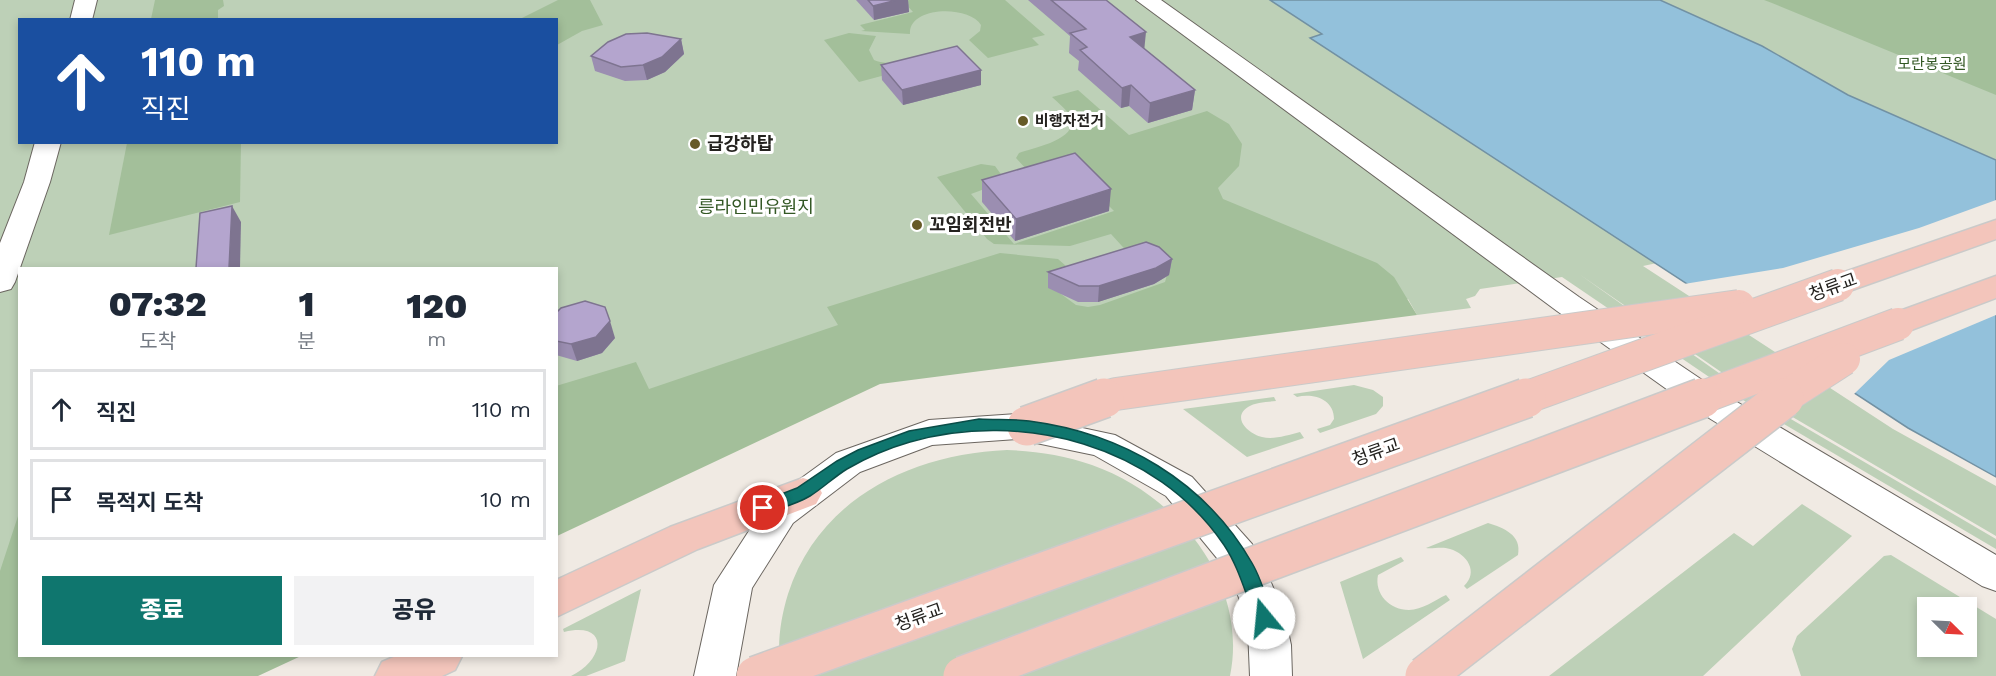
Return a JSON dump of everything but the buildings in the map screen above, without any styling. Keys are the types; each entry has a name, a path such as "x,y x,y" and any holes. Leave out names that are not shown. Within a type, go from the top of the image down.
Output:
{"main road":[{"name":"청류교","path":"756,676 1996,229"},
{"path":"1027,426 1116,394 1742,306 1838,285"},
{"path":"963,676 1996,286"},
{"path":"1425,676 1776,403 1898,324"},
{"path":"558,599 684,538 803,493"},
{"path":"397,676 438,657"}],"street":[{"path":"82,18 86,0"},
{"path":"1147,0 1568,304 1708,401 1996,574"},
{"path":"0,282 37,182 47,144"},
{"path":"715,676 722,619 742,566 769,526 803,493 842,465 909,437 967,426 1027,426 1094,441 1125,453 1173,483 1207,513 1229,539 1247,569 1260,601 1269,636 1271,676"}],"green space":[{"name":"릉라인민유원지","path":"0,0 1270,0 1323,34 1311,38 1657,263 1643,266 1893,429 1996,486 1996,536 1753,394 1579,274 1750,395 1996,539 1996,549 1743,400 1562,277 1480,289 1475,296 1466,299 1471,308 1417,315 1408,299 887,375 558,517 558,267 18,267 19,657 0,676"},
{"path":"155,0 223,0 224,6 218,10 218,18 151,18"},
{"path":"558,0 590,0 603,25 582,31 558,44 558,18 522,18"},
{"path":"902,0 1005,0 1045,35 1032,38 1039,45 988,58 969,40 980,31 981,25 974,18 965,14 940,12 928,14 919,18 912,25 910,34 861,31 865,30 860,25 913,12"},
{"name":"모란봉공원","path":"1660,0 1996,0 1996,160 1848,95 1762,46"},
{"path":"1764,0 1996,0 1996,95 1772,3"},
{"path":"849,33 876,36 869,50 874,60 893,63 930,63 859,82 824,40"},
{"path":"1078,90 1129,135 1207,111 1229,124 1242,144 1239,166 1218,188 1223,199 1377,263 1394,277 1417,315 880,384 558,536 558,385 636,362 649,389 838,325 827,307 1000,253 1058,259 1066,266 1069,275 1059,286 1061,294 1076,305 1088,307 1100,305 1165,282 1167,275 1132,257 1111,234 1070,246 994,244 987,239 937,177 981,164 995,166 1003,177 998,184 971,194 1014,244 1114,211 1067,164 1027,170 1016,158 1019,153 1061,138 1071,126 1070,116 1052,97"},
{"path":"127,144 241,144 240,202 109,235"},
{"path":"1354,385 1373,390 1383,397 1383,406 1376,414 1320,433 1317,429 1330,425 1334,419 1327,402 1316,397 1297,397 1293,394"},
{"path":"1274,397 1276,401 1254,404 1243,411 1241,416 1244,425 1252,433 1262,437 1276,438 1300,432 1304,438 1247,457 1183,409"},
{"path":"1007,450 1050,454 1092,465 1123,479 1152,497 1178,520 1200,546 1217,576 1228,608 1233,641 1230,676 782,676 779,655 780,635 788,594 802,560 822,532 846,507 874,488 904,472 972,453"},
{"path":"1802,504 1852,536 1703,676 1549,676 1734,533 1753,546"},
{"path":"18,516 18,657 299,657 258,676 0,676 0,571"},
{"path":"1488,523 1506,530 1514,537 1519,548 1518,555 1467,589 1464,586 1471,575 1471,569 1466,559 1456,551 1447,548 1426,548"},
{"path":"1891,555 1960,597 1917,597 1917,657 1977,657 1977,607 1996,619 1996,676 1801,676 1792,649 1797,636 1884,556"},
{"path":"1401,557 1404,561 1378,575 1378,588 1385,600 1396,607 1414,610 1446,595 1450,600 1363,659 1340,582"},
{"path":"641,589 625,661 586,676 571,676 583,669 591,660 598,644 589,632 579,630 564,632 563,629"}],"water":[{"path":"1270,0 1660,0 1762,46 1848,95 1996,160 1996,477 1908,428 1310,38 1322,34"}],"pier":[{"path":"1996,200 1996,315 1889,360 1853,395 1684,284 1783,268 1919,228"}],"place":[{"name":"비행자전거","path":"1023,121"},
{"name":"급강하탑","path":"695,144"},
{"name":"꼬임회전반","path":"917,225"}],"route":[{"path":"763,508 803,493 842,465 864,454 886,444 932,431 955,427 1003,425 1027,426 1061,432 1125,453 1182,489 1229,539 1247,569 1264,618"}]}
